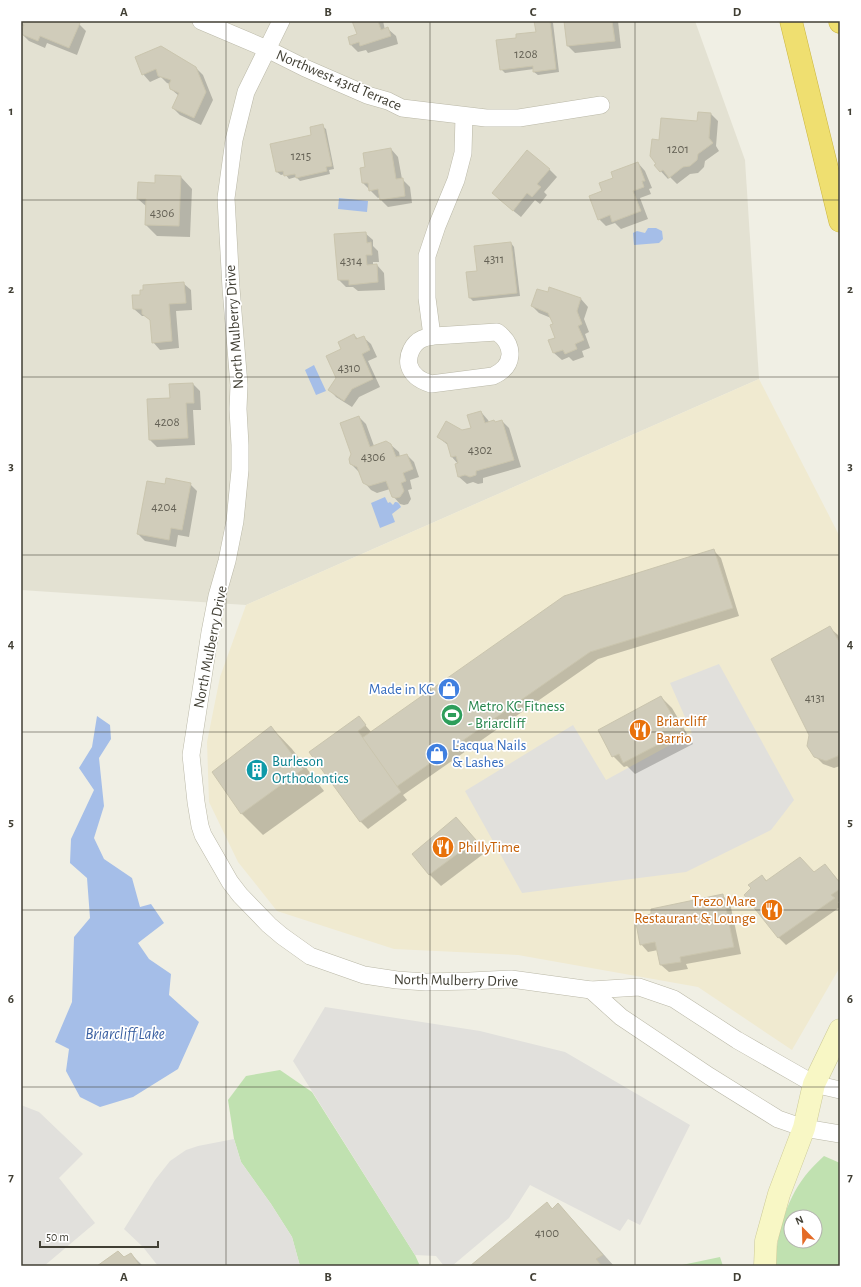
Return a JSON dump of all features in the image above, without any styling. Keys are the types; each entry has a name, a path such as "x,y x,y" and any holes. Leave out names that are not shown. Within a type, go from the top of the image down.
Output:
{"highway":[{"path":"791,21 840,221"}],"main road":[{"path":"765,1266 766,1241 779,1194 804,1128 814,1084 840,1030"}],"street":[{"name":"Northwest 43rd Terrace","path":"201,21 267,49 367,95 388,101 402,108 486,118 519,118 601,105"},
{"name":"North Mulberry Drive","path":"281,21 246,92 234,140 226,198 230,280 239,385 238,409 240,470 235,521 210,632 191,755 196,802 203,835 230,882 240,895 269,925 310,956 364,976 397,980 426,982 511,979 591,990 639,987 674,999 738,1040 814,1084 840,1090"},
{"path":"432,336 427,298 427,256 437,226 456,180 463,152 464,116"},
{"path":"497,332 508,343 510,360 501,373 493,376 431,384 423,382 412,372 409,365 409,357 415,344 421,339 432,336 497,332"},
{"path":"591,990 621,1017 709,1076 778,1119 804,1128 840,1134"}],"shaded area":[{"path":"21,21 695,21 745,160 759,379 246,605 21,590"},
{"path":"759,379 840,537 840,967 792,1050 698,987 518,955 394,949 277,911 238,862 209,802 207,742 220,677 246,605"},
{"path":"719,664 794,800 771,830 686,872 522,893 465,791 573,725 606,780 692,733 670,683"},
{"path":"325,1007 480,1031 565,1052 690,1125 640,1225 628,1219 620,1231 530,1185 509,1218 452,1266 444,1266 436,1256 415,1255 293,1061"},
{"path":"21,1105 39,1112 83,1154 59,1178 95,1223 44,1266 21,1266"},
{"path":"234,1139 241,1162 292,1237 300,1266 158,1266 143,1247 124,1229 155,1180 170,1161 186,1150 198,1146"}],"green space":[{"path":"280,1070 312,1092 415,1255 420,1266 300,1266 292,1237 241,1162 234,1139 228,1100 246,1076"},
{"path":"824,1156 840,1163 840,1266 775,1266 783,1219 783,1249 823,1249 823,1209 787,1209 798,1186 811,1168"},
{"path":"720,1257 723,1266 679,1266 682,1265"}],"water":[{"path":"339,198 368,201 367,212 338,209"},
{"path":"648,228 656,228 662,231 663,239 659,243 634,245 633,233 637,231 645,233"},
{"path":"314,365 326,391 316,395 305,370"},
{"path":"385,497 388,503 390,502 393,505 397,502 401,507 392,514 395,522 380,528 371,503"},
{"name":"Briarcliff Lake","path":"97,716 110,725 111,739 99,758 104,806 94,838 104,859 132,878 140,907 151,904 164,923 138,943 149,959 171,974 169,995 199,1022 178,1069 133,1097 100,1107 80,1097 66,1071 69,1049 55,1042 72,1002 74,937 90,918 87,878 70,863 71,839 94,790 79,768 92,747"}],"building":[{"path":"21,21 75,21 80,23 69,48 40,36 38,41 21,34 24,25"},
{"path":"352,21 378,21 381,30 388,27 391,36 360,46 359,42 350,45 348,37 357,34"},
{"path":"534,21 550,21 556,69 533,72 533,66 500,70 496,40 516,38 516,34 536,32"},
{"path":"564,21 612,21 615,41 567,46"},
{"path":"161,46 196,67 206,92 194,118 172,108 179,93 170,89 169,84 171,80 158,76 156,69 142,75 135,57"},
{"path":"698,112 711,113 709,138 713,143 698,154 697,160 690,166 683,167 669,178 663,170 660,172 654,165 656,164 650,156 652,139 659,140 661,118 697,121"},
{"path":"323,124 332,166 326,167 327,171 296,178 295,174 284,176 283,171 276,172 270,144 311,135 310,127"},
{"path":"391,148 396,179 403,178 405,196 380,200 378,189 369,191 368,183 362,183 360,168 365,167 363,153"},
{"path":"527,150 550,169 537,184 541,187 532,197 527,193 513,211 492,193"},
{"path":"638,162 645,181 642,181 644,187 633,191 641,211 612,222 610,215 598,220 589,196 602,191 599,183 613,178 611,172"},
{"path":"155,175 181,176 179,226 145,225 146,199 137,199 138,182 155,183"},
{"path":"366,232 367,243 371,242 372,255 366,255 367,265 377,264 378,282 349,285 349,280 338,280 334,234"},
{"path":"511,242 517,293 469,298 466,272 477,271 474,246"},
{"path":"184,282 186,303 169,304 172,341 152,343 150,320 142,314 142,309 133,309 132,295 140,295 140,290 143,290 143,285"},
{"path":"549,287 581,298 577,311 582,324 578,326 584,340 575,344 577,349 565,354 563,350 553,353 548,340 555,338 550,325 553,324 548,313 531,306 537,289 548,292"},
{"path":"354,334 356,339 364,336 370,350 362,354 373,379 352,389 344,401 328,390 336,378 326,356 341,349 338,342"},
{"path":"193,383 194,403 186,403 188,438 149,440 147,399 170,398 169,384"},
{"path":"481,411 485,423 494,420 495,422 502,420 514,460 476,471 476,475 470,477 465,475 458,477 455,464 458,463 456,456 451,457 447,443 437,437 446,421 462,430 471,428 467,415"},
{"path":"359,416 370,447 386,441 391,444 396,457 407,454 413,469 403,473 406,481 401,483 404,491 400,497 392,497 386,481 369,486 363,483 357,467 350,464 349,459 351,454 340,423"},
{"path":"166,478 191,483 182,530 171,528 169,540 137,534 147,481 165,484"},
{"path":"714,549 733,608 590,652 396,787 362,738 564,596"},
{"path":"830,626 840,643 840,750 838,756 826,761 814,757 807,746 809,735 771,659"},
{"path":"661,696 682,732 623,763 619,754 612,757 598,730"},
{"path":"359,716 366,725 358,731 401,792 360,822 309,752"},
{"name":"Burleson Orthodontics","path":"271,726 303,769 241,814 212,772"},
{"name":"PhillyTime","path":"456,817 476,840 429,875 412,854"},
{"path":"800,857 814,872 825,864 840,883 840,889 831,895 835,898 778,938 744,895 751,888 748,885 762,875 766,881"},
{"path":"723,894 734,947 680,957 681,962 660,965 655,942 640,945 635,918 651,914 651,909"},
{"path":"547,1202 552,1209 558,1203 603,1255 596,1259 602,1266 470,1266"},
{"path":"118,1251 124,1257 131,1253 140,1266 97,1266"}],"place":[{"name":"Made in KC","path":"449,689"},
{"name":"Metro KC Fitness - Briarcliff","path":"452,715"},
{"name":"Briarcliff Barrio","path":"640,730"},
{"name":"L'acqua Nails & Lashes","path":"437,754"},
{"name":"Burleson Orthodontics","path":"257,770"},
{"name":"PhillyTime","path":"443,847"},
{"name":"Trezo Mare Restaurant & Lounge","path":"772,910"}]}
